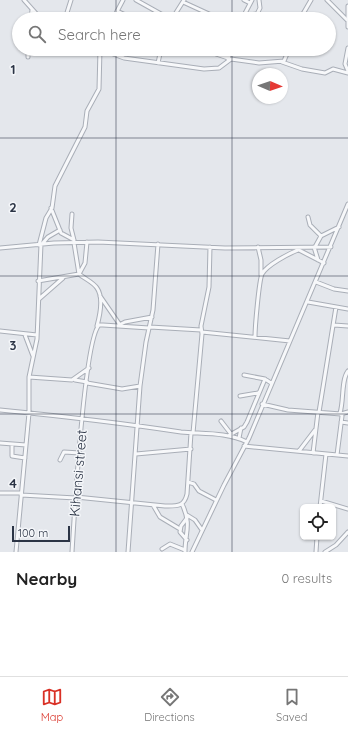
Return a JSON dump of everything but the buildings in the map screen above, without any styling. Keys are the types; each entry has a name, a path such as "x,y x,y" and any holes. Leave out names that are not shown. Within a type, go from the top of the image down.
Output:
{"street":[{"path":"24,0 32,10"},
{"path":"67,12 71,0"},
{"path":"117,11 123,0"},
{"path":"136,0 158,12"},
{"path":"244,0 251,2 246,12"},
{"path":"258,12 260,8 259,0"},
{"path":"304,12 311,0"},
{"path":"327,0 348,21"},
{"path":"176,12 184,1 206,12"},
{"path":"348,6 348,27"},
{"path":"348,48 345,64 348,72"},
{"path":"16,552 29,413 29,377 37,335 40,244 46,218 52,208 55,186 85,127 87,111 98,88 100,56"},
{"path":"118,56 158,63 214,69 222,66 229,56"},
{"path":"158,63 160,56"},
{"path":"221,56 228,59 259,63 282,62 325,73 333,69 348,72"},
{"path":"282,62 286,60 287,56"},
{"path":"192,552 216,500 247,442 271,383 308,302 348,204"},
{"path":"52,208 60,230 74,242"},
{"path":"72,214 71,228 79,274 98,288 100,296 120,325"},
{"path":"308,217 311,226 321,236"},
{"path":"318,260 314,247 321,236 339,228"},
{"path":"40,244 60,230"},
{"path":"0,248 74,242 210,247 331,247"},
{"path":"38,281 63,278 79,274 85,263 87,242"},
{"path":"128,552 132,503 131,492 136,454 140,386 152,317 158,244"},
{"path":"0,492 76,497 153,505 177,506 185,502 202,331 209,287 210,247"},
{"path":"255,337 261,277 261,260 258,247"},
{"path":"293,247 324,263"},
{"path":"261,277 266,270 279,260 298,250"},
{"path":"39,299 63,278"},
{"path":"316,282 334,289 348,291"},
{"name":"Kihansi street","path":"72,552 82,418 92,343 100,315 100,296"},
{"path":"308,302 348,309"},
{"path":"313,452 315,430 336,307"},
{"path":"120,325 152,317"},
{"path":"97,327 104,325 120,325 202,331 290,341"},
{"path":"334,325 348,326"},
{"path":"0,331 25,335 37,335"},
{"path":"25,335 33,356"},
{"path":"73,380 89,368"},
{"path":"337,455 341,422 340,414 346,389 348,371"},
{"path":"244,375 265,379 271,383"},
{"path":"29,377 73,380 122,389 140,386"},
{"path":"227,436 241,428 247,422 265,379"},
{"path":"240,396 258,393"},
{"path":"262,404 288,410 340,414 348,412"},
{"path":"0,410 82,418 192,433 227,436 239,438 247,442"},
{"path":"221,421 231,434"},
{"path":"341,422 348,423"},
{"path":"239,438 241,428"},
{"path":"299,451 315,430"},
{"path":"303,446 314,442"},
{"path":"0,443 26,445"},
{"path":"12,444 12,456 25,458"},
{"path":"244,446 348,456"},
{"path":"136,454 191,449"},
{"path":"60,460 64,452 80,453"},
{"path":"326,454 321,502 348,509"},
{"path":"188,482 194,484 199,491 216,500"},
{"path":"162,549 170,544 185,551 187,540 187,516 182,504"},
{"path":"153,505 160,518 180,529"},
{"path":"187,516 195,520 202,530"},
{"path":"187,516 180,529 180,534 187,540"},
{"path":"325,552 336,545 348,532"},
{"path":"316,552 317,540"}]}
